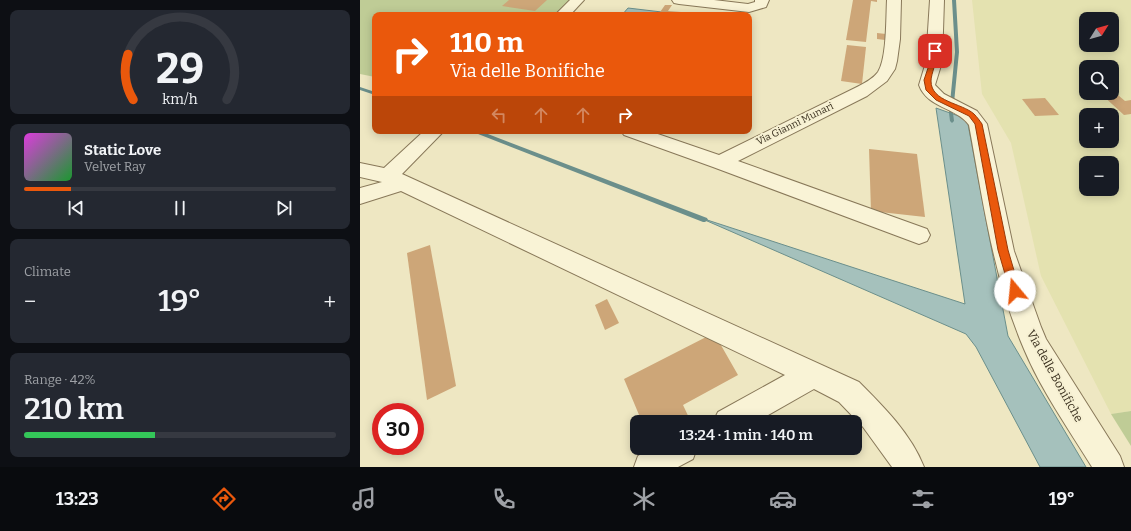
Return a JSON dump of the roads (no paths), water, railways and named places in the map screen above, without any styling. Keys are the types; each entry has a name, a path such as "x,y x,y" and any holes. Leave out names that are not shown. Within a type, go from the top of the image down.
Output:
{"street":[{"path":"565,12 577,0"},
{"path":"678,0 749,8 761,4 762,0"},
{"name":"Via Gianni Munari","path":"720,162 862,92 880,80 886,73 890,58 894,0"},
{"name":"Via delle Bonifiche","path":"937,0 934,62 927,85 929,90 938,98 971,115 978,124 1003,250 1028,327 1036,347 1058,386 1109,467"},
{"path":"360,196 395,179 432,134"},
{"path":"639,134 720,162 919,235"},
{"path":"360,170 395,179 849,392 873,417 900,452 909,467"},
{"path":"740,415 813,374"},
{"path":"649,467 670,455"}],"water":[{"path":"628,8 662,12 625,12"},
{"path":"936,108 967,119 1008,336 1086,467 1040,467 976,347 966,334 698,217 965,304"}],"waterway":[{"path":"952,121 951,113 957,52 954,0"},
{"path":"360,88 372,93"},
{"path":"483,134 705,220"}]}
